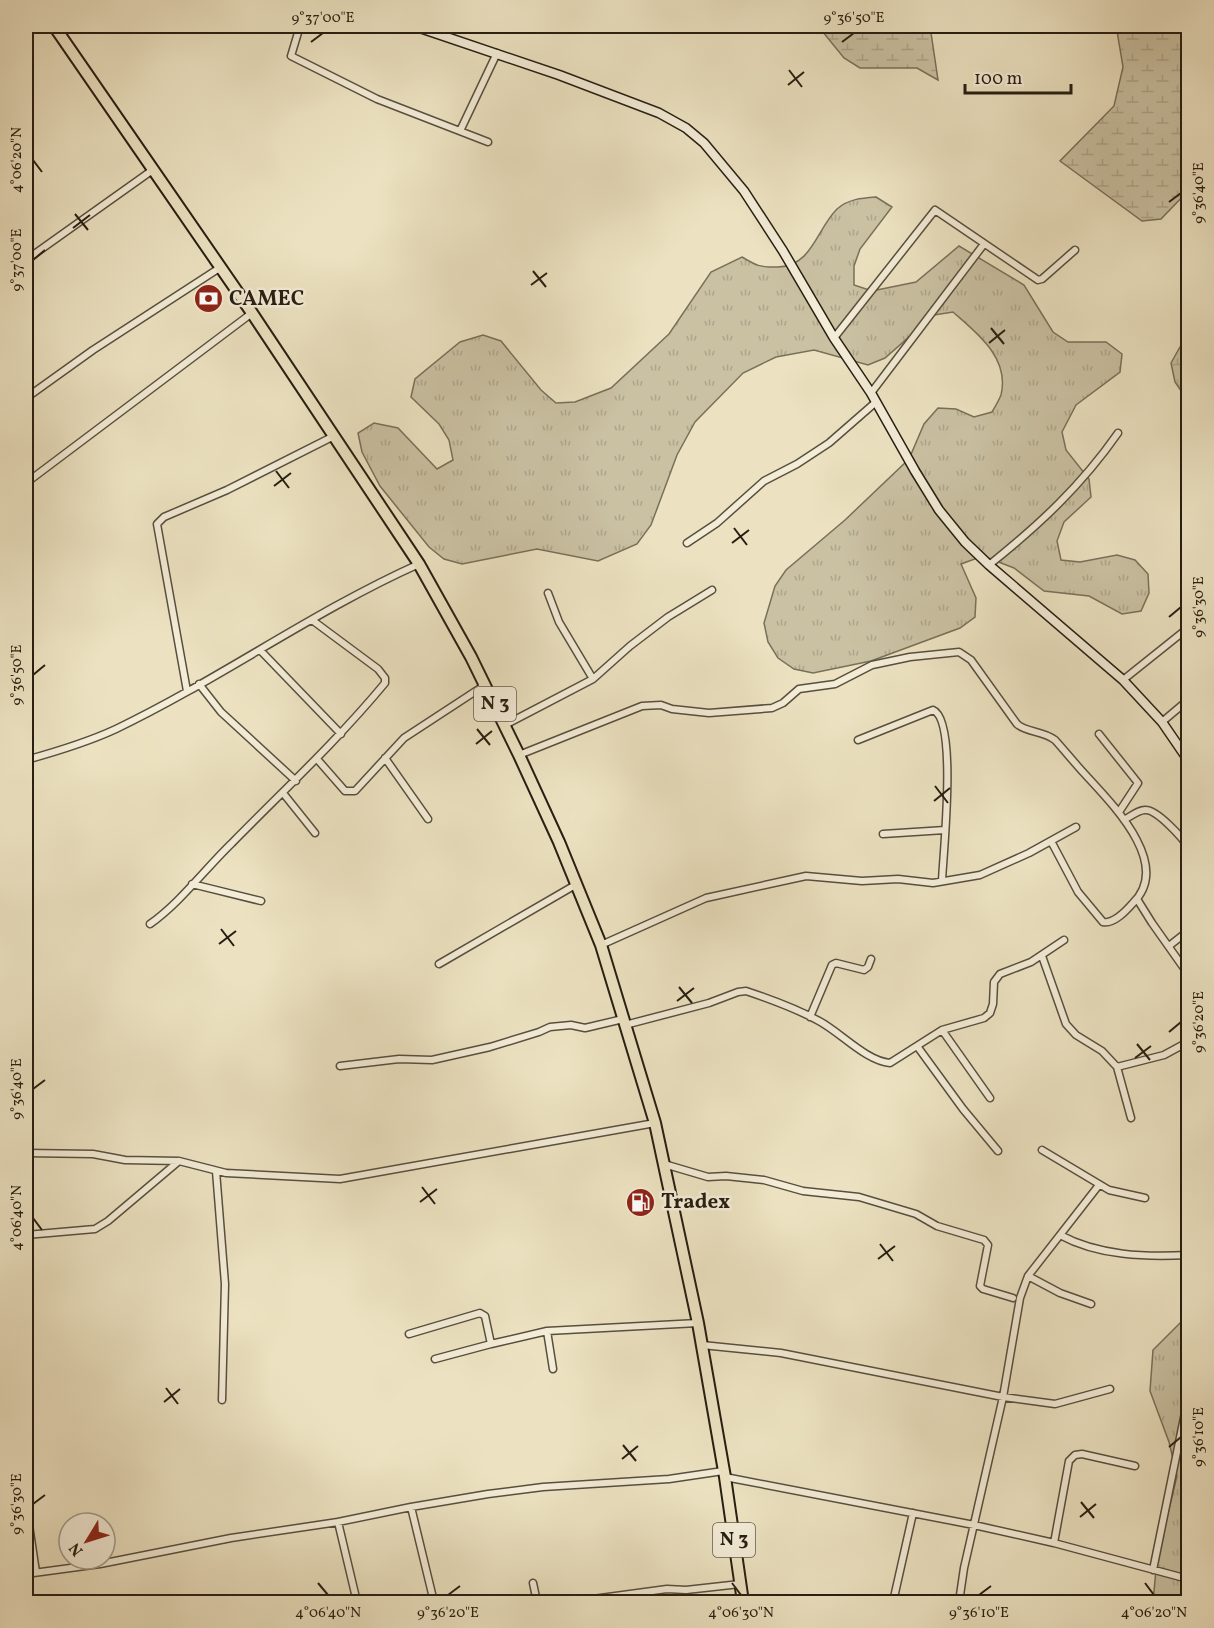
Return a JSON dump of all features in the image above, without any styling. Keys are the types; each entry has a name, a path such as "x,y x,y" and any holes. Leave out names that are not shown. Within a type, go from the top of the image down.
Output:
{"highway":[{"name":"N 3","path":"54,26 335,435 419,564 505,725 576,884 601,945 655,1123 698,1323 743,1602"}],"main road":[{"path":"414,26 425,27 659,113 686,128 704,143 751,201 834,338 872,393 939,510 965,542 989,565 1123,680 1187,754"}],"street":[{"path":"300,26 291,56 377,99 488,142"},
{"path":"460,131 497,53"},
{"path":"26,260 154,170"},
{"path":"834,338 933,211 938,210 1038,280 1075,250"},
{"path":"872,393 984,244"},
{"path":"26,398 93,350 221,267"},
{"path":"26,483 252,313"},
{"path":"687,543 717,523 764,481 797,464 829,443 876,402"},
{"path":"989,565 1035,528 1076,488 1098,463 1118,433"},
{"path":"187,691 157,524 164,517 226,490 335,435"},
{"path":"26,760 113,730 187,691 375,584 419,564"},
{"path":"505,725 593,679 630,646 668,617 712,590"},
{"path":"548,593 559,622 593,679"},
{"path":"150,924 173,904 296,781 385,683 385,678 378,669 312,620"},
{"path":"1123,680 1188,628"},
{"path":"260,650 340,734"},
{"path":"519,755 642,706 661,705 672,709 709,713 772,708 783,703 799,689 836,684 872,665 910,657 959,652 971,660 1017,724 1023,729 1038,731 1055,740 1119,812 1146,862 1145,888 1137,899 1110,922 1103,922 1078,892 1052,841"},
{"path":"199,684 221,712 296,781"},
{"path":"317,759 345,791 355,791 404,738 485,685"},
{"path":"1162,723 1188,700"},
{"path":"858,740 937,711 945,730 948,763 942,881"},
{"path":"1100,734 1138,783 1119,812"},
{"path":"385,758 428,819"},
{"path":"283,793 315,833"},
{"path":"1124,820 1143,810 1152,812 1169,825 1188,847"},
{"path":"601,945 706,898 806,876 862,881 889,879 933,883 992,871 1076,827"},
{"path":"883,834 945,830"},
{"path":"192,884 261,901"},
{"path":"439,964 576,884"},
{"path":"1137,899 1188,974"},
{"path":"1168,946 1188,931"},
{"path":"340,1066 399,1059 443,1058 510,1041 550,1027 571,1025 585,1028 624,1022 709,1003 738,992 755,994 810,1017 872,1057 890,1063 942,1030 984,1018 990,1013 993,1004 994,981 1000,974 1042,956 1064,940"},
{"path":"1042,956 1066,1024 1076,1035 1102,1051 1117,1068 1131,1118"},
{"path":"810,1017 832,965 836,963 864,970 871,959"},
{"path":"942,1030 990,1098"},
{"path":"1117,1068 1164,1055 1188,1042"},
{"path":"916,1046 998,1151"},
{"path":"26,1153 93,1154 125,1160 180,1161 216,1171 322,1180 340,1179 655,1123"},
{"path":"1042,1150 1109,1190 1145,1198"},
{"path":"26,1235 95,1229 108,1221 180,1161"},
{"path":"664,1164 708,1178 726,1176 764,1180 803,1191 859,1197 916,1214 937,1226 984,1240 988,1245 980,1286 1013,1298"},
{"path":"216,1171 225,1284 222,1400"},
{"path":"959,1602 1003,1397 1020,1298 1028,1276 1099,1185"},
{"path":"1060,1235 1077,1244 1097,1250 1152,1257 1188,1255"},
{"path":"1028,1276 1060,1293 1091,1304"},
{"path":"409,1334 480,1314 484,1316 491,1344"},
{"path":"435,1359 547,1331 698,1323"},
{"path":"547,1331 553,1369"},
{"path":"702,1345 781,1353 1003,1397 1055,1404 1110,1389"},
{"path":"1153,1570 1188,1398"},
{"path":"1054,1543 1069,1461 1075,1455 1082,1454 1135,1466"},
{"path":"26,1574 100,1564 231,1538 543,1487 724,1474 974,1524 1188,1579"},
{"path":"26,1505 36,1572"},
{"path":"411,1507 434,1602"},
{"path":"893,1602 913,1513"},
{"path":"338,1522 357,1602"},
{"path":"533,1583 537,1602"},
{"path":"571,1602 667,1589 686,1590 740,1584"}],"green space":[{"path":"818,26 930,26 938,80 917,68 860,68 844,58"},
{"path":"1107,26 1188,26 1188,191 1161,219 1142,221 1060,161 1114,106 1123,67 1117,31"},
{"path":"876,197 892,207 860,249 854,266 854,285 872,291 916,282 959,246 1024,285 1053,332 1068,342 1106,342 1122,354 1120,372 1076,405 1062,432 1066,450 1089,479 1091,497 1064,522 1057,541 1061,560 1080,562 1117,555 1135,560 1148,574 1149,593 1141,611 1122,614 1089,596 1044,591 1014,568 983,556 961,564 976,598 975,617 960,628 871,661 813,673 794,669 778,658 768,642 764,623 775,586 786,570 845,520 909,459 924,424 938,408 956,409 974,417 992,412 998,401 1003,382 996,358 981,338 953,312 934,315 885,358 868,365 814,350 776,357 743,373 695,422 677,455 651,525 637,544 598,561 537,549 462,564 444,559 429,547 380,486 362,452 358,433 374,423 398,428 437,469 453,460 449,440 439,424 411,397 415,379 460,342 483,335 501,341 541,390 556,403 575,402 611,388 669,334 711,272 742,257 762,266 777,267 798,261 812,246 837,209 855,200"},
{"path":"1188,341 1188,401 1175,382 1171,363 1180,347"},
{"path":"1188,1315 1188,1602 1153,1602 1157,1559 1177,1476 1169,1442 1150,1391 1153,1350"}],"place":[{"name":"CAMEC","path":"208,299"},
{"name":"Tradex","path":"640,1202"}]}
